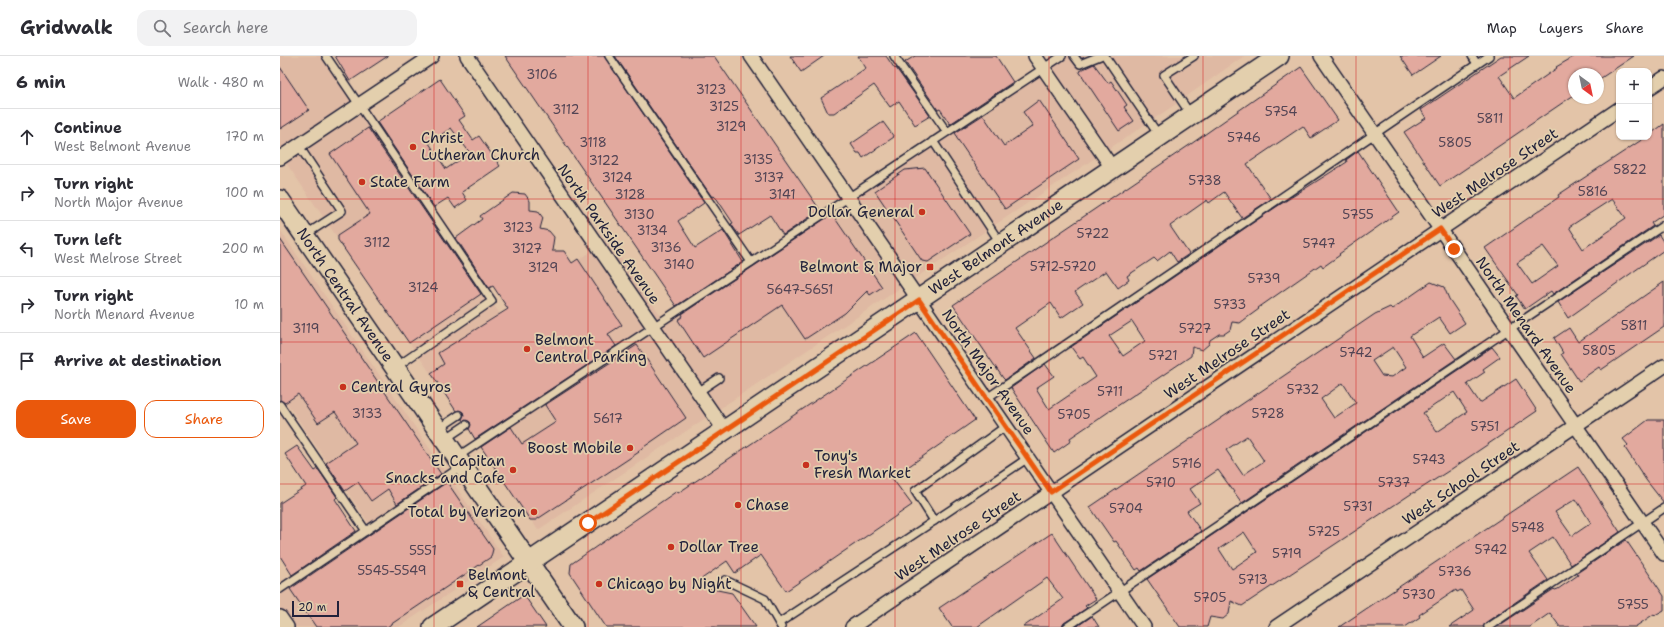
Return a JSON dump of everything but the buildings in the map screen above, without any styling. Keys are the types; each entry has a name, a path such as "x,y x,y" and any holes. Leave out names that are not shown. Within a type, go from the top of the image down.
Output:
{"main road":[{"name":"West Belmont Avenue","path":"433,627 1280,56"},
{"name":"North Central Avenue","path":"280,200 573,627"}],"street":[{"path":"280,158 432,56"},
{"name":"North Parkside Avenue","path":"467,56 725,431"},
{"name":"North Major Avenue","path":"751,56 1144,627"},
{"path":"1035,56 1113,169"},
{"name":"North Menard Avenue","path":"1321,56 1664,554"},
{"path":"1652,86 1664,78"},
{"name":"West Melrose Street","path":"852,627 1616,111"},
{"name":"West School Street","path":"1276,627 1664,366"},
{"path":"280,618 286,627"}],"lane":[{"path":"326,56 492,302 395,367"},
{"path":"609,56 751,262"},
{"path":"894,56 947,132"},
{"path":"280,589 366,530 460,461 653,327 1062,56"},
{"path":"1074,56 1080,64 1100,56"},
{"path":"1106,56 1160,137"},
{"path":"1191,116 1164,75 1194,56"},
{"path":"1472,56 1477,64"},
{"path":"987,398 1488,56"},
{"path":"933,141 1001,244"},
{"path":"299,146 342,211 305,235"},
{"path":"1067,627 1664,225"},
{"path":"698,392 719,378"},
{"path":"280,405 366,530"},
{"path":"441,434 459,415"},
{"path":"441,434 466,426"},
{"path":"934,521 915,491 1006,426"},
{"path":"725,580 765,599 780,625 1028,458"},
{"path":"1488,627 1664,508"}],"shaded area":[{"path":"280,56 323,56 500,314 608,240 664,320 1064,56 1244,56 1170,108 538,530 280,154"},
{"path":"280,230 504,557 399,627 280,627 280,586 370,525 280,393"}],"place":[{"name":"Christ Lutheran Church","path":"413,147"},
{"name":"State Farm","path":"362,182"},
{"name":"Dollar General","path":"922,212"},
{"name":"Belmont & Major","path":"930,267"},
{"name":"Belmont Central Parking","path":"527,349"},
{"name":"Central Gyros","path":"343,387"},
{"name":"Boost Mobile","path":"630,448"},
{"name":"Tony's Fresh Market","path":"806,465"},
{"name":"El Capitan Snacks and Cafe","path":"513,470"},
{"name":"Chase","path":"738,505"},
{"name":"Total by Verizon","path":"534,512"},
{"name":"Dollar Tree","path":"671,547"},
{"name":"Belmont & Central","path":"460,584"},
{"name":"Chicago by Night","path":"599,584"}],"route":[{"path":"588,523 919,300 1051,492 1440,229 1454,249"}]}
